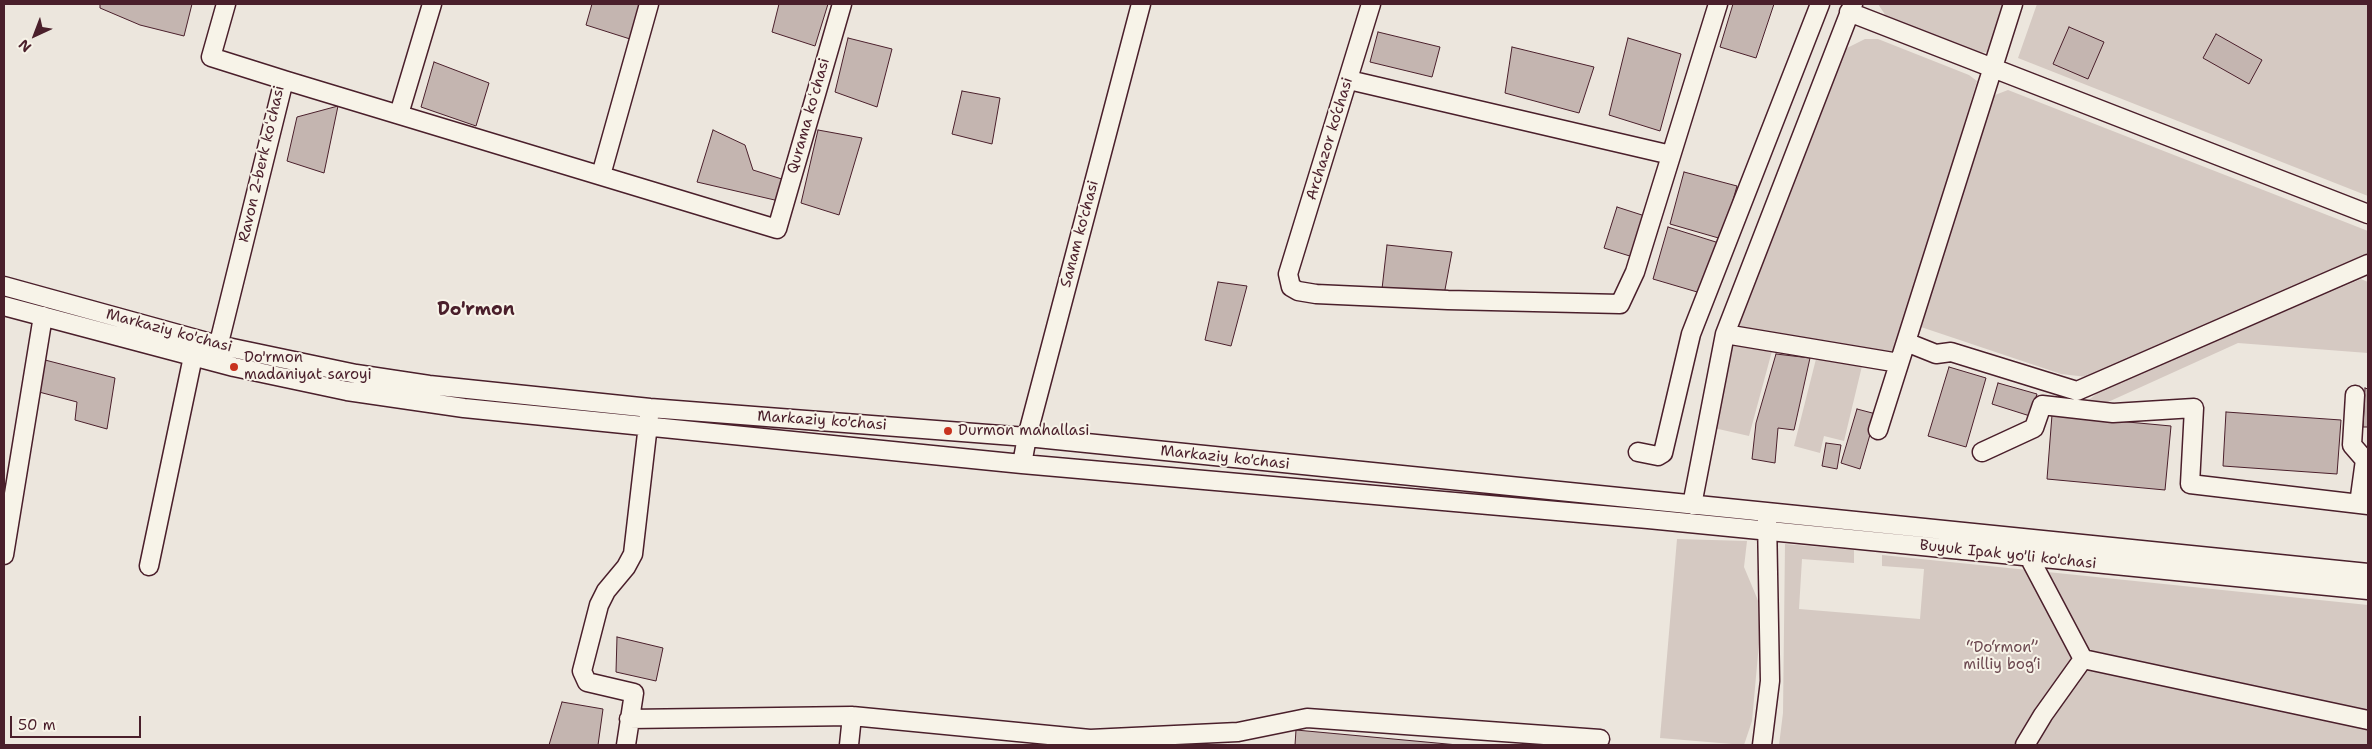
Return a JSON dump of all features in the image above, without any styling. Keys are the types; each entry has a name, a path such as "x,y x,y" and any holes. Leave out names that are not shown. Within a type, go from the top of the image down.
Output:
{"street":[{"name":"Ravon 2-berk koʻchasi","path":"214,363 284,80 211,57 226,4"},
{"path":"399,114 432,4"},
{"path":"284,80 601,175 649,4"},
{"name":"Qurama koʻchasi","path":"601,175 777,229 842,4"},
{"name":"Sanam ko'chasi","path":"1022,464 1027,437 1141,4"},
{"name":"Archazor ko‘chasi","path":"1371,4 1288,274 1291,287 1298,291 1316,294 1448,300 1620,304 1635,272 1671,155"},
{"path":"1349,80 1671,155 1718,4"},
{"path":"1638,452 1658,456 1663,453 1691,334 1820,4"},
{"path":"1878,430 2013,4"},
{"path":"1692,505 1725,334 1851,8 1992,68 2368,214"},
{"path":"1906,342 1936,354 1951,352 2077,391 2368,264"},
{"name":"Markaziy ko'chasi","path":"4,286 218,345 356,374 429,385 650,408 1027,437 1649,501"},
{"name":"Markaziy ko'chasi","path":"4,306 214,363 328,387 404,400 524,415 1022,464 1648,519"},
{"path":"4,555 7,518 43,316"},
{"path":"1725,334 1899,362"},
{"path":"149,566 197,339"},
{"path":"1982,452 2034,428 2042,405 2113,413 2194,408 2190,484 2364,504 2365,460 2352,445 2355,395"},
{"path":"626,745 634,693 587,682 582,671 599,605 606,592 626,567 632,554 650,408"},
{"path":"1225,482 1229,458"},
{"path":"1648,519 1649,501"},
{"name":"Buyuk Ipak yo'li ko'chasi","path":"1649,501 2368,573"},
{"path":"1762,745 1770,681 1767,513"},
{"name":"Buyuk Ipak yo'li ko'chasi","path":"1648,519 2368,590"},
{"path":"2030,539 2029,557 2083,659"},
{"path":"2083,659 2368,720"},
{"path":"2025,745 2043,715 2083,659"},
{"path":"629,719 852,716 1089,742 1238,732 1307,718 1600,739"},
{"path":"849,745 852,716"}],"green space":[{"path":"1878,4 2003,4 1988,52 1978,53 1888,19"},
{"path":"2037,4 2368,4 2368,196 2018,58"},
{"path":"1865,39 1878,39 1969,75 1977,81 1895,353 1735,330 1845,49"},
{"path":"2008,90 2368,231 2368,255 2134,359 2087,377 2061,374 1918,326 1990,101 1995,95"},
{"path":"2361,279 2368,282 2368,353 2238,343 2097,407 2085,403 2101,390"},
{"path":"1730,343 1772,351 1749,436 1714,428"},
{"path":"1816,359 1862,366 1844,441 1824,436 1820,453 1794,446"},
{"path":"1677,539 1747,541 1744,567 1762,610 1752,721 1744,745 1660,738"},
{"name":"“Do‘rmon” milliy bog‘i","path":"1785,544 1854,550 1854,563 1802,559 1799,609 1920,619 1924,569 1882,566 1882,555 2368,605 2368,745 1779,745 1783,713"}],"building":[{"path":"100,4 192,4 184,36 140,25 100,8"},
{"path":"592,4 641,4 630,39 586,25"},
{"path":"779,4 828,4 815,46 772,32"},
{"path":"1733,4 1774,4 1756,58 1720,47"},
{"path":"2069,27 2104,42 2088,79 2053,64"},
{"path":"1378,32 1440,47 1432,77 1370,62"},
{"path":"2216,34 2262,60 2249,84 2203,58"},
{"path":"848,38 892,49 877,107 835,92"},
{"path":"1628,38 1681,54 1660,131 1609,115"},
{"path":"1512,47 1594,67 1579,113 1505,93"},
{"path":"434,62 489,83 476,126 421,107"},
{"path":"962,91 1000,98 992,144 952,134"},
{"path":"338,106 324,173 287,161 297,117"},
{"path":"713,130 745,145 753,170 785,180 779,201 697,182"},
{"path":"818,130 862,138 839,215 801,203"},
{"path":"1684,172 1737,186 1722,239 1670,224"},
{"path":"1617,207 1645,216 1633,257 1604,248"},
{"path":"1668,227 1719,243 1704,294 1653,279"},
{"path":"1387,245 1452,252 1444,295 1382,289"},
{"path":"1218,282 1247,286 1231,346 1205,340"},
{"path":"1776,354 1810,358 1794,430 1778,428 1775,463 1752,459 1756,423"},
{"path":"45,360 115,378 107,429 75,420 77,402 39,392"},
{"path":"1949,367 1986,378 1966,447 1928,436"},
{"path":"1998,383 2037,394 2030,416 1992,404"},
{"path":"2365,388 2368,389 2368,427 2363,427"},
{"path":"1857,409 1876,414 1860,469 1841,463"},
{"path":"2226,412 2341,420 2337,474 2223,466"},
{"path":"2052,415 2171,426 2165,490 2047,479"},
{"path":"1826,443 1841,445 1837,469 1822,466"},
{"path":"617,637 663,648 656,681 616,672"},
{"path":"562,702 603,709 598,745 549,745"},
{"path":"1296,730 1458,745 1295,745"}],"place":[{"name":"Do'rmon madaniyat saroyi","path":"234,367"},
{"name":"Durmon mahallasi","path":"948,431"}],"district":[{"name":"Do'rmon","path":"476,310"}]}
